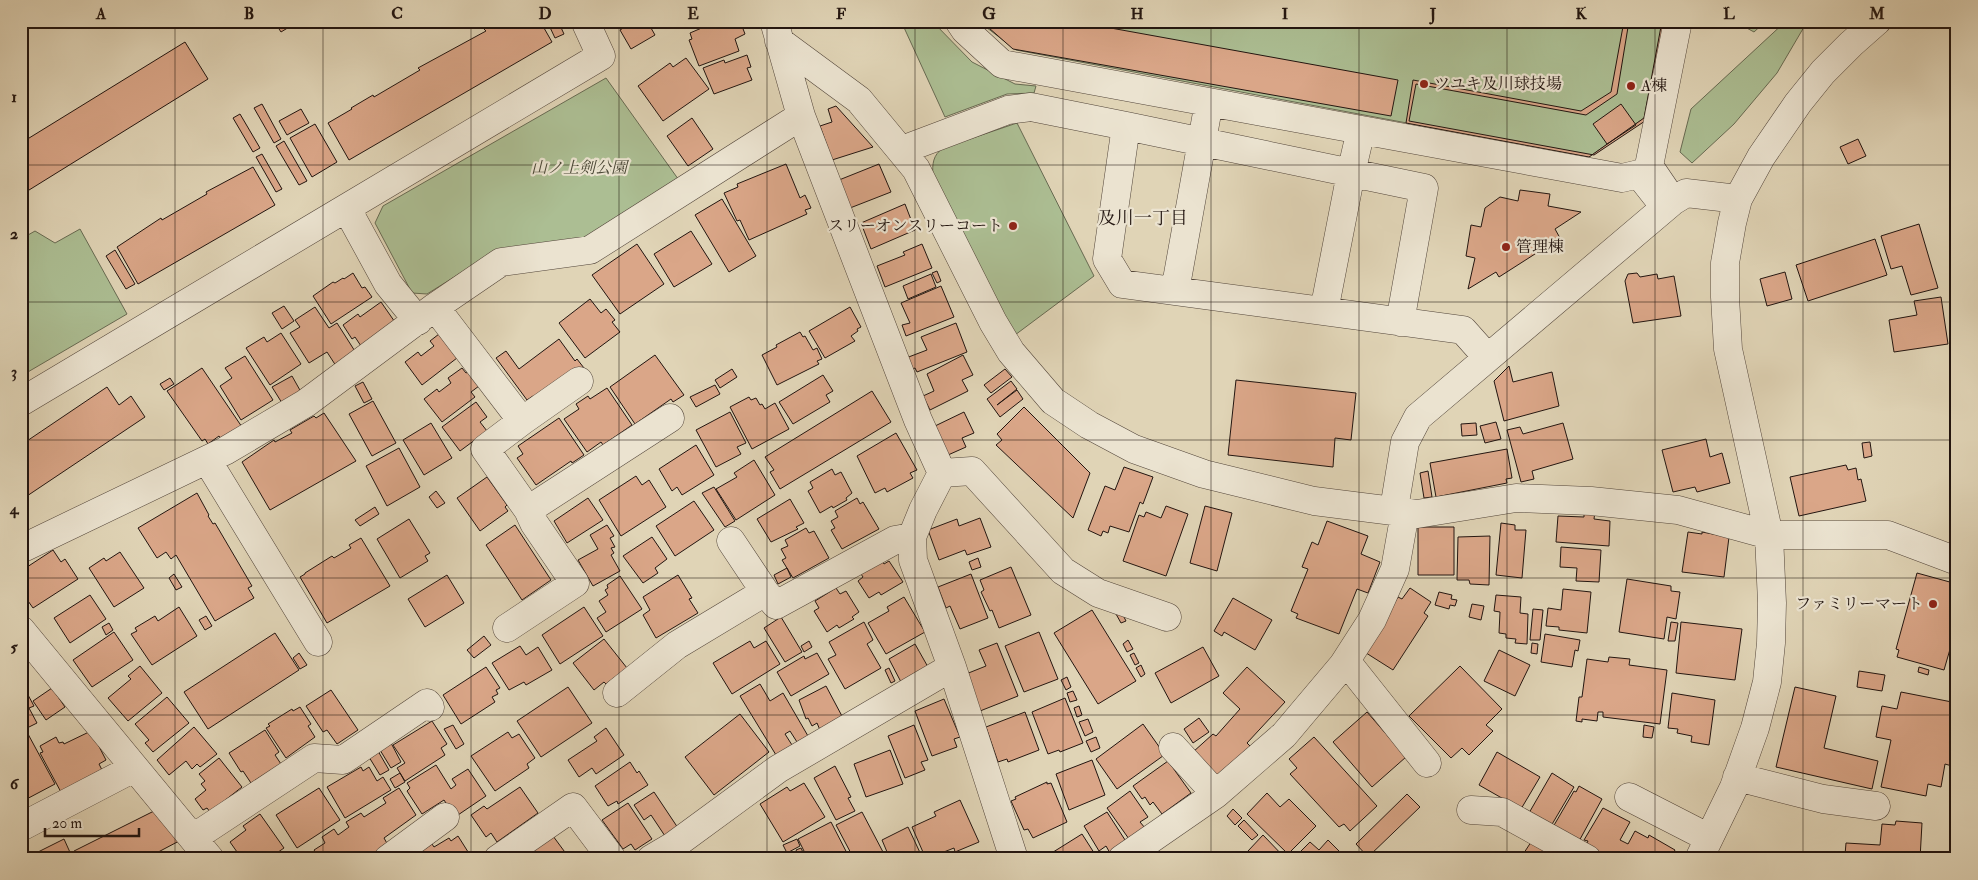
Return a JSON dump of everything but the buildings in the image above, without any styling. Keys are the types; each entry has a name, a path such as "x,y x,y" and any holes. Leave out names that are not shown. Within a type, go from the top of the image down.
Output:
{"street":[{"path":"21,402 125,348 347,209 601,56 585,21"},
{"path":"959,21 965,30 1002,64 1622,178 1639,174 1669,204"},
{"path":"1669,204 1649,166 1678,21"},
{"path":"1629,797 1704,848 1737,777 1755,728 1767,682 1771,642 1772,603 1769,535 1728,349 1725,263 1738,199 1761,157 1798,103 1823,72 1850,44 1877,21"},
{"path":"777,31 801,116 918,420 942,472"},
{"path":"777,31 859,100 916,169 993,322 1011,352 1053,401 1089,425 1134,449 1204,474 1314,501 1416,514 1516,498 1591,501 1678,510 1769,535 1888,535 1957,561"},
{"path":"1175,291 1209,102"},
{"path":"902,150 1008,110 1031,107 1424,188 1400,322"},
{"path":"21,549 226,451 306,404 427,314 501,262 590,250 801,116"},
{"path":"1126,126 1106,259 1122,284 1463,330 1487,357"},
{"path":"1324,311 1361,130"},
{"path":"1122,859 1216,794 1284,735 1346,661 1372,620 1395,569 1403,524 1395,503 1405,442 1418,417 1669,204 1686,193 1738,199"},
{"path":"347,209 388,284 427,314 522,421"},
{"path":"507,628 575,583 534,523 528,510 485,449 579,381"},
{"path":"528,510 670,418"},
{"path":"207,460 318,642"},
{"path":"942,472 972,471 1063,571 1098,593 1167,617"},
{"path":"942,472 912,536 913,560 952,667 1014,859"},
{"path":"731,541 765,592 776,605 895,540 912,536"},
{"path":"617,693 677,645 765,592"},
{"path":"21,630 201,848 314,758 343,760 427,703 430,707"},
{"path":"1346,661 1427,763"},
{"path":"652,859 673,846 778,769 952,667"},
{"path":"1172,747 1216,794"},
{"path":"21,827 134,768"},
{"path":"1737,777 1823,799 1876,806"},
{"path":"489,855 568,801 612,859"},
{"path":"1471,810 1502,812 1587,859"},
{"path":"388,859 445,817"}],"green space":[{"path":"901,21 932,21 972,62 1015,84 1036,86 1034,93 1007,94 945,117"},
{"name":"ツユキ及川球技場","path":"978,21 1663,21 1644,118 1589,157 1016,50"},
{"path":"1734,21 1766,21 1754,32"},
{"path":"1786,21 1810,21 1804,27 1777,73 1734,124 1692,163 1680,152 1691,109"},
{"name":"山ノ上剣公園","path":"606,78 681,183 593,236 496,251 427,294 412,293 375,223 383,206"},
{"name":"スリーオンスリーコート","path":"1017,123 1094,276 1015,335 933,176 933,168 935,157 943,148"},
{"path":"80,229 127,314 21,376 21,239 35,231 55,243"}],"place":[{"name":"ツユキ及川球技場","path":"1424,84"},
{"name":"A棟","path":"1631,86"},
{"name":"スリーオンスリーコート","path":"1013,226"},
{"name":"管理棟","path":"1506,247"},
{"name":"ファミリーマート","path":"1933,604"}],"district":[{"name":"及川一丁目","path":"1143,218"}]}
